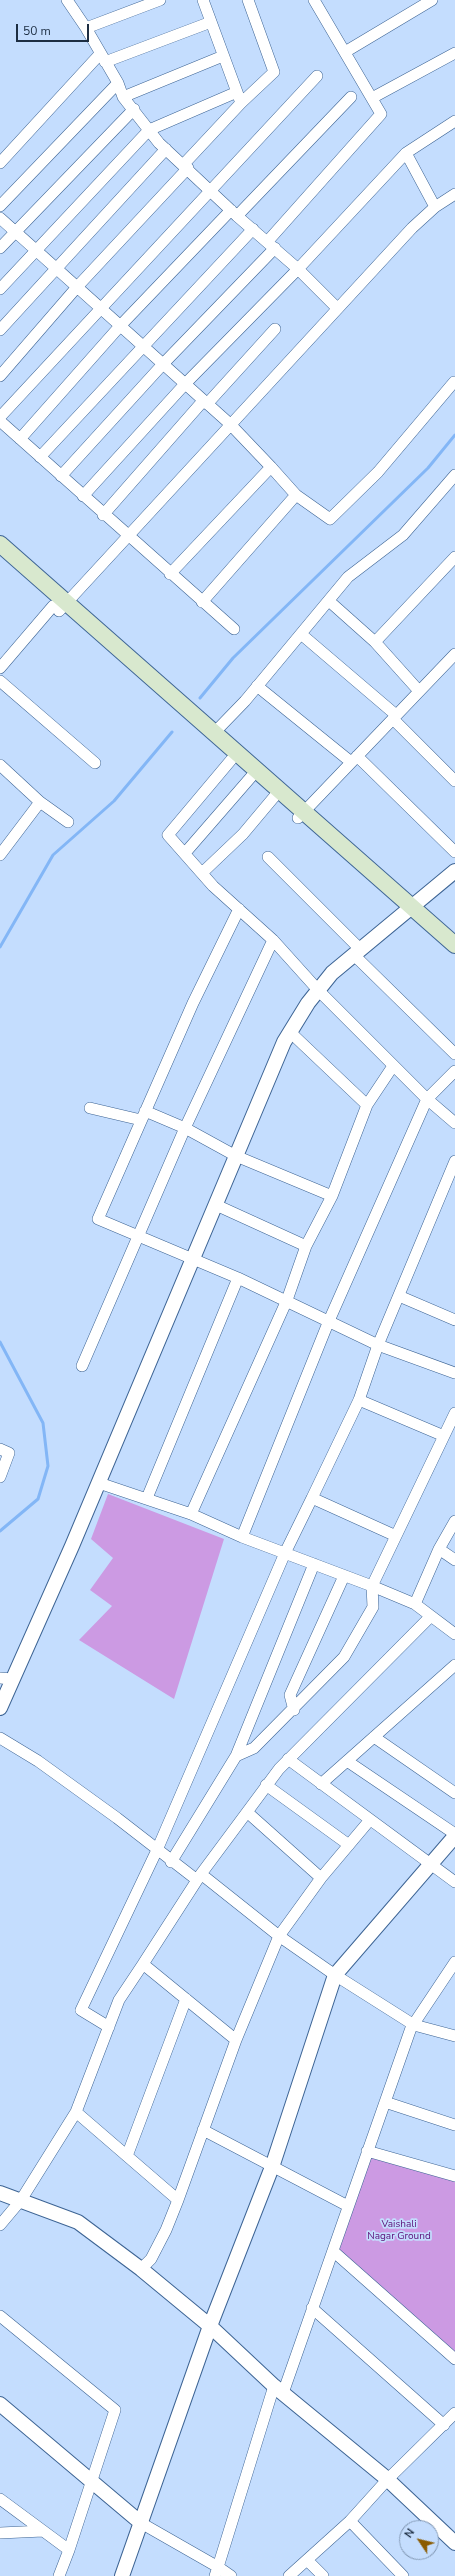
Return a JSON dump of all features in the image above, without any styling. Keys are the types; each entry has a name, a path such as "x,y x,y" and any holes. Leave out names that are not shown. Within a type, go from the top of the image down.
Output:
{"main road":[{"path":"0,544 59,607"},
{"path":"0,557 183,714 231,760 274,797 301,815"},
{"path":"183,714 214,733 301,815 409,908 455,945"},
{"path":"409,908 455,957"}],"street":[{"path":"67,0 86,28 102,58 118,83 123,97 134,109 149,130 166,149 234,213 298,269 337,308"},
{"path":"86,28 160,0"},
{"path":"203,0 241,103"},
{"path":"0,376 241,103 274,72 248,0"},
{"path":"61,476 271,245 381,114 315,0"},
{"path":"345,52 432,0"},
{"path":"0,163 102,58 211,22"},
{"path":"372,98 455,53"},
{"path":"123,97 223,56"},
{"path":"0,417 317,76"},
{"path":"0,206 118,83"},
{"path":"0,289 149,130 237,92"},
{"path":"20,439 120,326 351,96"},
{"path":"0,248 134,109"},
{"path":"82,496 185,384 298,269 406,153 455,121"},
{"path":"0,330 55,268 166,149"},
{"path":"406,153 435,207"},
{"path":"0,668 127,536 412,228 435,207 455,194"},
{"path":"0,218 230,424 296,495 330,518 378,472 454,382"},
{"path":"40,457 142,346 253,229"},
{"path":"104,515 205,402 275,329"},
{"path":"0,421 82,496 234,629"},
{"path":"170,574 271,467"},
{"path":"214,733 257,686 348,577 403,535 455,475"},
{"path":"202,602 296,495"},
{"path":"375,642 455,557"},
{"path":"329,601 375,642 419,691"},
{"path":"301,634 394,717 455,781"},
{"path":"301,815 419,691 454,658"},
{"path":"0,681 95,763"},
{"path":"257,686 354,759 455,852"},
{"path":"231,760 168,834 202,874 273,940 318,990 393,1066 455,1124"},
{"path":"0,765 40,802 68,822"},
{"path":"184,853 251,777"},
{"path":"202,874 244,834 274,797"},
{"path":"0,855 40,802"},
{"path":"268,857 455,1054"},
{"path":"0,1708 6,1678 99,1483 236,1156 290,1032 318,990 332,973 455,871"},
{"path":"239,909 143,1116 98,1218 287,1300 328,1323 378,1345 455,1374"},
{"path":"82,1366 140,1236 185,1128 273,940"},
{"path":"290,1032 367,1105"},
{"path":"191,1514 287,1300 306,1246 332,1196 367,1105 393,1066"},
{"path":"242,1537 328,1323 427,1099 455,1071"},
{"path":"90,1108 143,1116 185,1128 236,1156 332,1196"},
{"path":"109,2026 81,2010 157,1850 285,1553 359,1400 378,1345 455,1161"},
{"path":"216,1205 306,1246"},
{"path":"147,1498 238,1278"},
{"path":"399,1296 455,1320"},
{"path":"359,1400 444,1436"},
{"path":"236,1756 254,1748 294,1710 344,1658 373,1607 372,1586 455,1413"},
{"path":"0,1449 9,1454 0,1477"},
{"path":"99,1483 191,1514 242,1537 372,1586 415,1604 455,1634"},
{"path":"312,1498 396,1536"},
{"path":"415,1604 439,1549 455,1521"},
{"path":"439,1549 455,1560"},
{"path":"171,1862 236,1756 314,1564"},
{"path":"294,1710 290,1695 344,1576"},
{"path":"0,2225 21,2200 76,2112 119,2000 199,1877 266,1786 288,1759 431,1616"},
{"path":"321,1784 455,1665"},
{"path":"374,1737 455,1793"},
{"path":"0,1738 38,1761 171,1862 199,1877 335,1975 414,2025 455,2036"},
{"path":"288,1759 369,1821 455,1882"},
{"path":"122,2576 210,2326 272,2167 335,1975 455,1835 347,1761"},
{"path":"266,1786 349,1845"},
{"path":"247,1812 321,1878"},
{"path":"141,2269 151,2259 166,2230 236,2040 279,1936 321,1878 369,1821"},
{"path":"217,2571 278,2389 312,2308 367,2151 414,2025 455,1963"},
{"path":"143,1964 236,2040"},
{"path":"127,2156 186,1999"},
{"path":"385,2102 455,2125"},
{"path":"76,2112 178,2200"},
{"path":"203,2130 348,2206"},
{"path":"367,2151 455,2176"},
{"path":"0,2194 21,2200 78,2222 141,2269 210,2326 278,2389 386,2480 455,2543"},
{"path":"333,2250 455,2359"},
{"path":"312,2308 444,2425"},
{"path":"0,2316 115,2410 59,2576"},
{"path":"0,2404 141,2523 217,2571 231,2576"},
{"path":"289,2576 350,2521 386,2480 455,2413"},
{"path":"0,2499 69,2550"},
{"path":"350,2521 403,2576"},
{"path":"0,2533 43,2531"},
{"path":"307,2560 323,2576"}],"green space":[{"path":"108,1494 224,1539 174,1699 79,1640 112,1606 90,1590 113,1558 91,1539"},
{"name":"Vaishali Nagar Ground","path":"368,2154 455,2181 455,2355 334,2250"}],"waterway":[{"path":"200,698 233,658 428,468 455,435"},
{"path":"0,947 53,855 114,801 172,732"},
{"path":"0,1342 43,1423 48,1466 38,1499 0,1531"}]}
